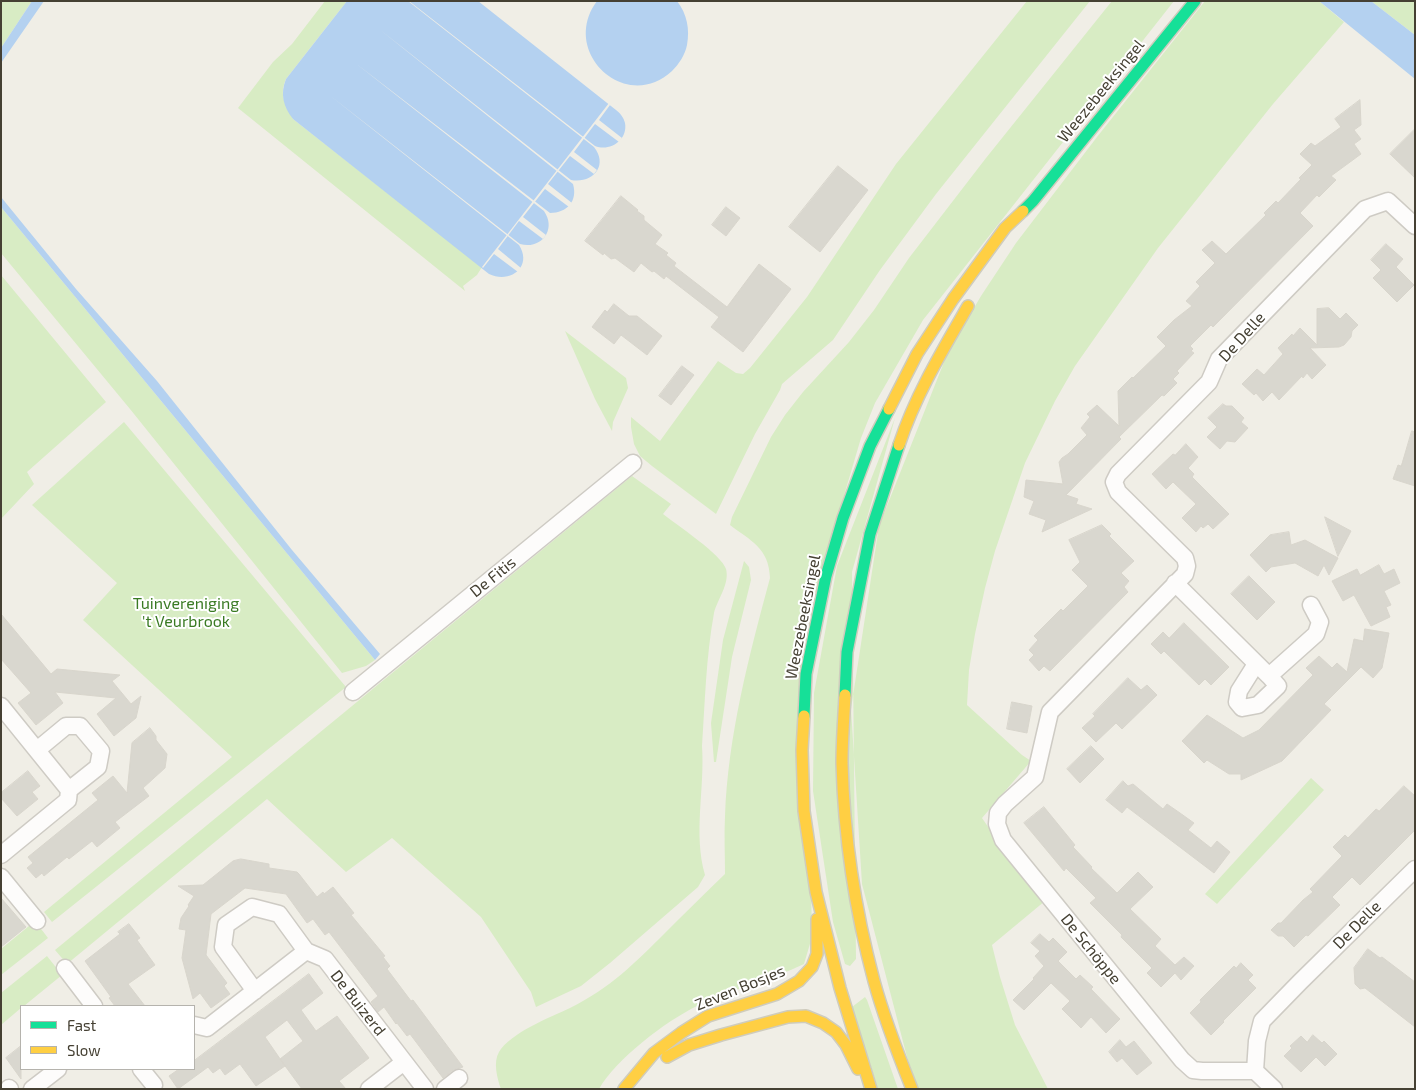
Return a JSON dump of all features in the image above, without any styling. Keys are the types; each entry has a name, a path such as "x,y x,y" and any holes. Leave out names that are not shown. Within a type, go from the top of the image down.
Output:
{"main road":[{"name":"Weezebeeksingel","path":"1003,249 1033,201 1195,1"},
{"name":"Weezebeeksingel","path":"870,1089 840,988 816,892 804,811 802,750 806,674 826,576 843,518 870,446 917,354 953,299 1005,228 1033,201"},
{"path":"912,1089 874,982 855,897 846,829 842,762 847,652 870,534 906,423 936,361 973,298"},
{"name":"Zeven Bosjes","path":"625,1089 654,1052 681,1032 708,1016 777,994 799,980 812,967 817,954 816,892"},
{"name":"Zeven Bosjes","path":"625,1089 664,1059 689,1045 788,1017 806,1016 823,1023 836,1032 846,1045 870,1089"}],"street":[{"name":"De Delle","path":"1035,777 1050,712 1185,574 1187,566 1184,558 1118,492 1114,482 1118,474 1209,382 1219,358 1365,209 1388,201 1415,226"},
{"name":"De Fitis","path":"353,692 633,463"},
{"path":"1175,583 1256,664 1278,686 1258,705 1242,708 1237,702 1239,691 1256,664"},
{"path":"1268,676 1316,634 1320,622 1311,605"},
{"path":"1,706 69,790 68,800 1,855"},
{"path":"37,750 66,726 80,726 101,751 98,767 69,790"},
{"name":"De Schöppe","path":"1035,777 1005,804 998,813 997,824 1003,840 1182,1060 1193,1070 1255,1071"},
{"name":"De Delle","path":"1255,1071 1257,1041 1262,1021 1415,869"},
{"path":"1,877 37,921"},
{"name":"De Buizerd","path":"255,991 223,947 226,926 252,907 279,914 306,951 325,959 425,1089"},
{"path":"195,1026 207,1028 306,951"},
{"path":"64,968 93,1005"},
{"path":"369,1089 404,1062"},
{"path":"32,1089 57,1070"},
{"path":"142,1070 154,1085"},
{"path":"1255,1071 1274,1089"},
{"path":"445,1089 459,1078"}],"green space":[{"path":"1,1 32,1 1,48"},
{"path":"325,1 347,1 286,79 283,95 293,119 482,267 477,275 463,286 465,291 238,108 273,62 292,44"},
{"path":"1027,1 1090,1 936,194 880,270 833,340 782,384 716,514 640,456 634,444 631,417 660,441 718,361 736,373 743,374 750,368 807,297 896,164"},
{"path":"1112,1 1174,1 923,320 875,403 861,438 806,624 812,937 804,964 710,1000 671,1021 617,1065 599,1089 501,1089 497,1075 496,1060 504,1045 521,1032 584,1000 621,975 725,874 725,816 730,756 747,666 770,578 769,568 762,552 758,546 730,525 732,517 771,437 785,415 803,392 849,342 874,310 909,258 986,158"},
{"path":"1205,1 1319,1 1344,22 1273,104 1158,248 1075,366 1055,401 1025,463 995,551 985,588 969,670 967,705 1031,761 982,818 1004,850 1045,901 992,945 1015,1025 1048,1089 918,1089 907,1057 862,884 851,709 879,526 948,352 981,296 1016,243"},
{"path":"1371,1 1415,1 1415,35"},
{"path":"1,207 375,660 366,666 342,673 130,409 1,253"},
{"path":"1,275 106,402 27,472 34,484 1,519"},
{"path":"565,331 626,378 628,388 613,422 612,431 595,399"},
{"path":"895,418 852,572 856,959 850,966 845,964 833,922 813,791 814,693 837,566"},
{"name":"Tuinvereniging 't Veurbrook","path":"124,422 346,687 52,922 44,912 232,757 83,620 117,583 32,505"},
{"path":"632,476 671,504 663,514 716,556 723,563 727,575 725,586 714,613 706,680 700,827 700,843 705,875 698,887 610,963 581,986 536,1007 531,992 481,917 392,838 346,872 267,799 67,964 55,950"},
{"path":"744,561 749,567 751,580 732,657 716,762 714,762 711,723 723,640"},
{"path":"1311,778 1324,790 1217,904 1205,894"},
{"path":"35,921 48,938 1,975 1,949"},
{"path":"47,956 62,975 25,1005 20,1005 20,1009 1,1025 1,993"},
{"path":"865,997 898,1089 878,1089 852,1007"}],"water":[{"path":"32,1 44,1 1,63 1,48"},
{"path":"347,1 408,1 594,147 600,161 596,172 586,179 579,181 571,180 379,29 573,184 574,196 570,205 561,211 550,213 354,62 544,211 549,225 545,237 534,244 520,244 328,94 519,245 523,253 523,260 517,272 505,277 489,274 293,119 285,105 283,95 286,79"},
{"path":"409,1 478,1 619,113 625,123 624,135 612,146 595,146"},
{"path":"597,1 677,1 687,22 688,39 683,56 672,71 654,82 636,85 618,81 603,71 592,57 586,40 587,20"},
{"path":"1319,1 1371,1 1415,35 1415,79"},
{"path":"1,197 76,289 157,381 292,550 380,654 375,660 1,207"}],"pier":[{"path":"609,103 610,105 599,120 622,138 619,142 595,124 574,152 597,170 594,174 570,156 548,184 572,203 569,207 545,189 523,217 546,235 543,239 519,221 498,249 521,268 518,272 494,254 483,268 482,267"}],"building":[{"path":"1360,100 1361,125 1354,130 1361,139 1354,144 1361,154 1331,176 1336,180 1319,197 1317,195 1300,213 1313,226 1213,327 1211,325 1190,346 1193,349 1191,351 1194,353 1177,371 1179,373 1173,379 1177,383 1119,437 1121,439 1066,495 1078,499 1076,504 1092,509 1042,532 1046,520 1029,514 1034,501 1024,497 1026,480 1063,484 1059,462 1087,435 1081,428 1090,417 1087,414 1097,405 1119,426 1118,391 1166,346 1157,337 1192,306 1186,301 1200,286 1196,282 1215,263 1202,250 1212,241 1226,254 1266,215 1264,213 1276,201 1278,203 1312,165 1300,154 1311,143 1315,146 1341,127 1335,119"},
{"path":"1415,129 1415,178 1390,154"},
{"path":"838,166 868,190 820,252 789,227"},
{"path":"621,196 638,210 644,216 644,220 662,235 655,244 668,253 666,255 676,263 674,266 727,307 759,264 791,289 743,352 711,327 719,317 666,276 664,279 641,263 634,272 615,258 611,259 604,253 603,255 585,241"},
{"path":"726,207 740,218 726,236 712,225"},
{"path":"1386,244 1403,259 1396,267 1414,285 1397,302 1373,278 1381,270 1371,260"},
{"path":"614,304 629,316 637,316 662,336 647,355 621,335 614,344 592,327 605,310 607,312"},
{"path":"1329,308 1340,319 1346,313 1358,325 1344,345 1339,347 1310,348 1326,365 1312,379 1307,373 1303,378 1302,376 1279,400 1272,392 1263,401 1256,393 1254,395 1242,384 1257,369 1264,375 1283,354 1278,348 1300,328 1317,345 1317,309"},
{"path":"682,366 694,375 671,405 659,396"},
{"path":"1223,404 1232,406 1244,418 1241,422 1248,428 1235,442 1227,441 1220,449 1207,437 1217,427 1208,418"},
{"path":"1412,431 1415,432 1415,486 1393,479 1398,465 1401,466"},
{"path":"1186,444 1198,457 1188,468 1194,474 1192,477 1229,514 1213,529 1208,524 1203,528 1201,526 1196,532 1182,518 1196,504 1173,482 1166,489 1152,474"},
{"path":"1325,517 1351,531 1338,556"},
{"path":"1102,525 1111,534 1109,536 1134,561 1121,573 1129,581 1124,587 1128,592 1050,671 1044,666 1039,671 1029,660 1034,655 1029,650 1038,640 1034,636 1088,586 1072,570 1080,562 1069,540"},
{"path":"1289,532 1291,545 1305,540 1338,558 1329,575 1324,565 1318,576 1295,563 1271,567 1266,572 1250,555 1270,535"},
{"path":"1379,565 1384,574 1394,569 1400,583 1384,591 1391,605 1386,607 1390,617 1371,626 1354,595 1343,601 1332,581 1357,569 1360,575"},
{"path":"1249,576 1275,602 1257,620 1231,594"},
{"path":"1,614 51,674 57,669 120,675 112,681 131,704 141,696 136,718 114,736 97,714 116,698 55,692 63,703 36,725 18,703 31,693 1,659"},
{"path":"1184,623 1229,667 1211,685 1205,679 1199,685 1164,651 1161,654 1151,644 1163,632 1169,638"},
{"path":"1365,629 1389,633 1382,668 1373,678 1361,667 1324,704 1331,710 1282,761 1241,780 1241,774 1229,774 1207,760 1204,763 1182,741 1207,715 1243,738 1259,730 1313,675 1306,668 1319,656 1332,668 1337,663 1347,672 1354,639 1363,641"},
{"path":"1128,678 1141,690 1147,685 1157,695 1122,729 1116,723 1096,742 1082,728"},
{"path":"1012,702 1032,706 1027,733 1007,729"},
{"path":"150,728 156,736 156,740 167,754 165,768 143,788 149,796 115,822 120,828 97,847 92,841 69,859 67,857 44,876 42,873 36,878 27,868 33,863 28,857 98,800 92,793 113,776 127,793 132,743"},
{"path":"1091,746 1104,759 1080,783 1067,769"},
{"path":"28,771 40,786 32,792 38,799 17,816 1,798 1,793"},
{"path":"1123,781 1128,786 1133,784 1163,809 1167,804 1194,823 1188,830 1211,848 1217,841 1230,852 1214,873 1127,807 1122,813 1106,800"},
{"path":"1404,786 1415,796 1415,830 1360,885 1352,877 1332,897 1340,905 1294,947 1283,936 1278,936 1271,930 1278,923 1281,923 1313,892 1310,889 1342,856 1333,847 1345,835 1348,838 1376,809 1379,811"},
{"path":"1044,807 1075,845 1073,847 1091,868 1117,893 1138,872 1153,887 1130,909 1161,939 1155,946 1175,965 1184,957 1194,966 1181,980 1175,973 1161,987 1147,973 1152,968 1090,903 1096,898 1066,868 1064,871 1024,823"},
{"path":"241,859 269,864 269,868 297,872 317,897 333,887 354,913 351,915 385,956 383,957 390,966 387,969 411,1001 413,1000 463,1067 453,1070 443,1078 410,1034 407,1036 384,1007 378,1012 371,1002 378,996 329,932 325,935 313,919 307,923 286,894 245,888 211,914 206,955 227,983 224,986 230,994 211,1008 200,993 193,999 182,958 186,930 179,929 181,918 194,896 178,886 203,885 233,861"},
{"path":"1,898 26,927 1,947"},
{"path":"129,924 140,938 137,940 155,965 128,984 144,1005 114,1005 109,998 111,997 85,961 120,934 118,932"},
{"path":"1040,934 1049,942 1053,938 1067,952 1058,961 1076,979 1080,975 1093,987 1091,989 1120,1019 1106,1033 1091,1017 1081,1028 1062,1009 1070,1001 1051,983 1024,1010 1013,1000 1044,966 1035,956 1040,951 1031,943"},
{"path":"1368,949 1415,982 1415,1027 1365,988 1360,989 1355,984 1354,968"},
{"path":"1241,963 1253,975 1248,980 1256,988 1211,1035 1190,1013 1201,1002 1200,1000 1234,966 1236,968"},
{"path":"309,974 323,993 301,1010 316,1031 337,1016 369,1058 339,1081 346,1089 302,1089 283,1063 285,1066 256,1086 240,1064 225,1075 220,1068 213,1073 208,1067 178,1089 169,1076 178,1070 195,1070 195,1060","holes":["287,1020 303,1041 280,1059 265,1037"]},
{"path":"1313,1035 1322,1043 1324,1041 1337,1054 1325,1066 1316,1057 1301,1072 1284,1056 1292,1048 1290,1046 1301,1036 1307,1042"},
{"path":"1120,1040 1126,1047 1134,1041 1152,1063 1137,1075 1122,1058 1117,1062 1109,1052"},
{"path":"20,1047 21,1079 6,1058"}],"traffic: fast":[{"path":"1023,211 1195,1"},
{"path":"804,716 806,674 826,576 843,518 870,446 889,409"},
{"path":"845,695 847,652 870,534 899,445"}],"traffic: slow":[{"path":"889,409 917,354 953,299 1005,228 1023,211"},
{"path":"899,445 921,391 968,306"},
{"path":"845,695 842,754 843,790 856,900 878,995 912,1089"},
{"path":"804,716 802,750 804,811 816,892 840,988 871,1089"},
{"path":"624,1089 654,1053 708,1016 777,994 799,981 812,967 817,954 817,919"},
{"path":"667,1057 689,1045 721,1035 788,1017 806,1016 823,1023 836,1032 846,1045 858,1069"}]}
